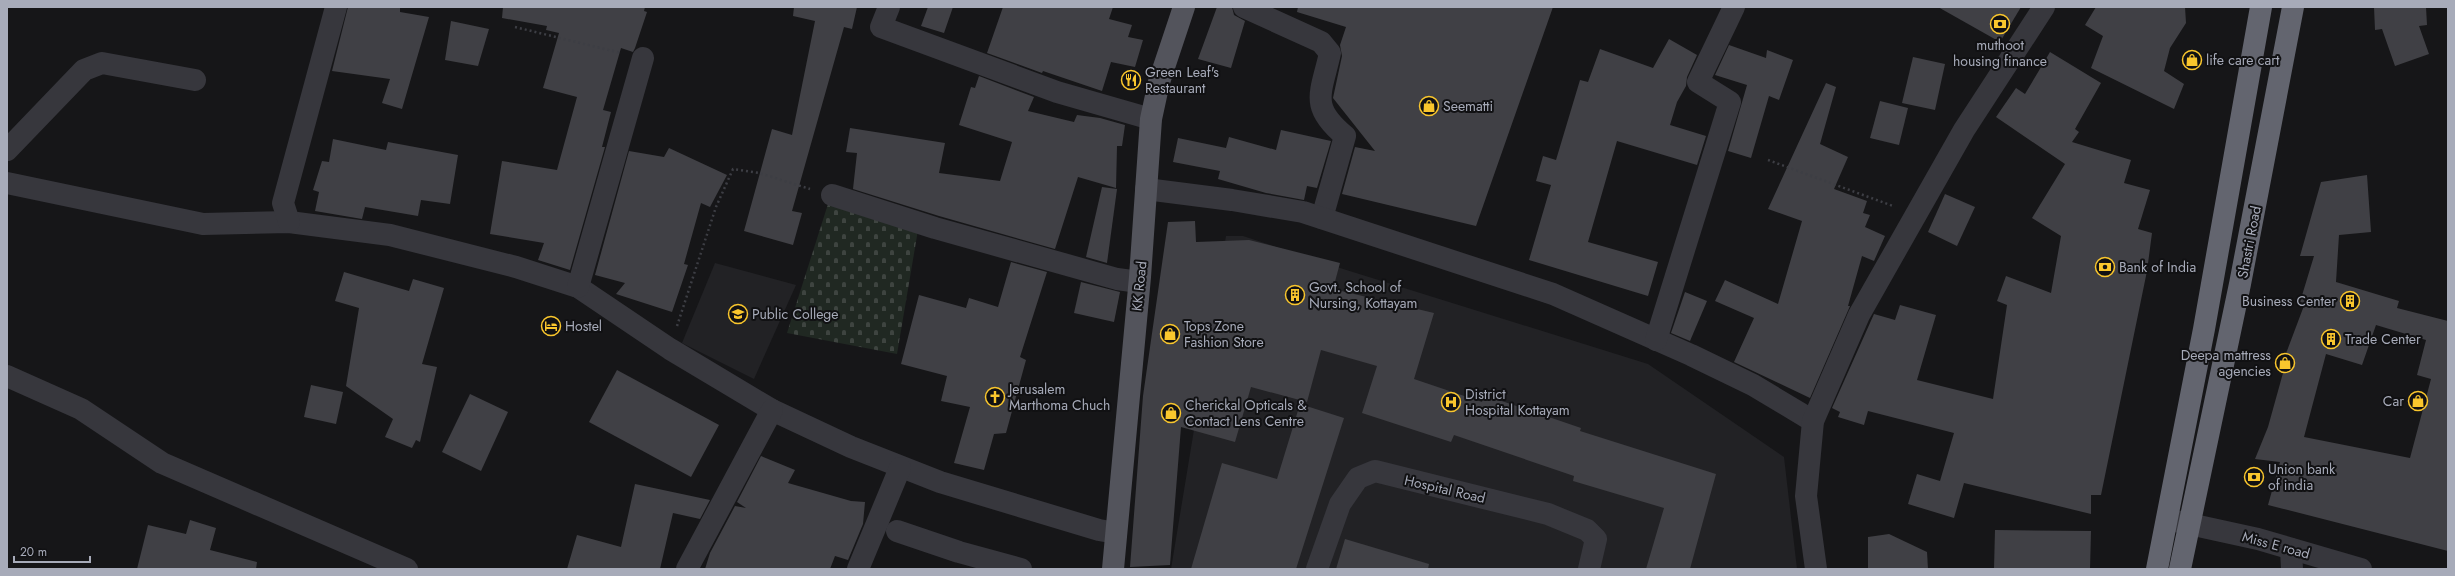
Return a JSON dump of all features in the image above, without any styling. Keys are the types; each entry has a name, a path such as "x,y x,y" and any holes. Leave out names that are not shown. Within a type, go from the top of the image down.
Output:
{"highway":[{"name":"Shastri Road","path":"2158,569 2204,329 2261,7"},
{"name":"Shastri Road","path":"2180,569 2240,284 2293,7"}],"main road":[{"name":"KK Road","path":"1113,569 1139,282 1150,119 1159,82 1184,7"}],"street":[{"path":"290,222 283,203 336,7"},
{"path":"889,7 881,27 1057,92 1150,119"},
{"path":"1244,7 1321,42 1330,53 1319,102 1328,122 1345,136 1322,218"},
{"path":"1656,340 1730,102 1698,82 1734,7"},
{"path":"1816,569 1806,496 1813,421 1859,315 1964,130 2044,7"},
{"path":"578,287 643,58"},
{"path":"7,150 18,135 84,70 102,63 195,80"},
{"path":"7,183 203,224 290,222 390,235 516,267 578,287 670,349 772,410 900,468 955,487 1099,530 1116,533"},
{"path":"1146,189 1232,200 1303,212 1460,265 1553,294 1753,385 1813,421"},
{"path":"832,195 935,228 1117,279 1139,282"},
{"path":"7,376 81,409 162,463 408,569"},
{"path":"687,569 772,410"},
{"path":"858,569 900,468"},
{"name":"Hospital Road","path":"1317,569 1340,504 1358,478 1375,471 1548,514 1587,530 1596,539 1589,569"},
{"name":"Miss E road","path":"2167,519 2190,524 2292,559 2361,569"},
{"path":"897,531 959,552 1021,569"}],"path":[{"path":"514,27 643,58"},
{"path":"1768,160 1916,214"},
{"path":"670,349 716,207 734,169 784,180"}],"shaded area":[{"name":"District Hospital Kottayam","path":"1226,236 1243,236 1340,268 1648,364 1784,457 1797,569 1171,569"},
{"name":"Public College","path":"715,263 796,285 754,379 682,343"}],"green space":[{"path":"828,204 918,230 897,354 787,333"}],"building":[{"path":"348,7 400,7 400,12 429,17 402,109 382,103 390,79 332,71"},
{"path":"503,7 645,7 644,11 647,12 633,52 621,48 603,110 611,112 602,147 605,147 570,270 538,260 544,243 490,234 502,161 557,170 577,97 543,88 559,33 546,30 547,26 502,18"},
{"path":"794,7 857,7 852,29 844,27 792,211 802,213 793,245 744,231 772,129 792,135 815,21 793,16"},
{"path":"928,7 953,7 944,33 921,26"},
{"path":"1003,7 1113,7 1109,19 1132,25 1128,37 1143,40 1135,67 1111,62 1102,91 1043,71 1042,73 987,53"},
{"path":"1217,7 1232,7 1234,15 1245,21 1231,68 1198,59"},
{"name":"Seematti","path":"1298,7 1553,7 1476,226 1342,194 1355,147 1375,151 1333,98 1342,56 1340,45 1346,27 1297,12"},
{"path":"1938,7 2021,7 2000,42"},
{"path":"2096,7 2185,7 2186,23 2170,48 2164,71 2184,84 2174,109 2091,68 2103,36 2085,25"},
{"path":"2374,7 2426,7 2427,25 2419,26 2429,54 2395,66 2382,29 2375,30"},
{"path":"451,21 489,29 478,66 445,60"},
{"path":"1669,39 1697,55 1687,77 1686,86 1677,102 1670,125 1706,136 1697,165 1617,141 1588,242 1658,262 1648,296 1529,260 1551,185 1536,181 1543,156 1556,160 1580,80 1588,82 1600,49 1653,68"},
{"path":"1729,45 1766,58 1767,50 1793,60 1779,100 1769,96 1751,158 1728,151 1747,85 1715,75"},
{"path":"2050,52 2101,83 2075,129 2079,132 2072,142 2131,160 2124,183 2150,190 2138,229 2152,233 2147,271 2101,495 2091,495 2091,514 1964,483 1954,518 1908,504 1917,474 1940,481 1954,433 1868,411 1864,425 1838,417 1840,412 1832,408 1874,314 1895,320 1900,305 1936,315 1917,380 1993,399 2007,305 1997,301 2006,276 2051,293 2061,236 2032,218 2065,164 1996,117 2016,88 2025,94"},
{"path":"1913,57 1945,64 1935,110 1902,103"},
{"path":"979,76 1034,97 1028,111 1074,122 1077,115 1100,118 1125,125 1122,146 1117,146 1116,188 1078,177 1055,249 939,216 853,189 857,153 846,152 850,128 945,143 939,173 1000,181 1012,142 959,125 971,87 975,88"},
{"path":"1826,83 1836,87 1820,144 1848,157 1834,189 1867,201 1863,213 1870,215 1865,227 1885,236 1874,261 1862,256 1848,306 1850,306 1810,398 1734,362 1754,318 1715,301 1725,280 1778,304 1802,221 1768,209"},
{"path":"1880,101 1908,108 1899,145 1870,138"},
{"path":"1281,130 1331,141 1317,188 1307,186 1304,200 1266,193 1218,179 1220,171 1173,162 1178,138 1226,148 1229,137 1276,150"},
{"path":"333,139 386,150 388,142 458,155 450,204 421,200 418,216 365,207 362,219 315,211 319,192 313,190 322,161 329,162"},
{"path":"669,148 727,175 710,207 701,203 684,264 688,265 672,312 616,294 625,283 595,275 629,151 664,157"},
{"path":"2367,175 2371,232 2339,235 2336,282 2399,301 2397,308 2448,321 2448,551 2268,505 2280,462 2255,459 2268,427 2283,373 2279,372 2305,303 2300,302 2314,256 2300,256 2321,182","holes":["2376,325 2426,340 2417,375 2431,379 2410,458 2304,437 2326,354 2362,365"]},
{"path":"1102,187 1117,189 1107,263 1086,257"},
{"path":"1945,194 1975,207 1957,246 1928,232"},
{"path":"1195,221 1196,242 1249,240 1340,263 1333,289 1434,313 1414,379 1482,402 1484,395 1581,428 1580,431 1716,474 1690,569 1646,569 1664,508 1573,481 1574,476 1454,435 1451,442 1362,413 1377,366 1321,350 1307,402 1251,387 1235,442 1181,427 1170,565 1130,567 1143,396 1168,222"},
{"path":"1011,262 1047,272 1020,357 1026,360 1006,433 994,434 984,470 954,463 970,407 941,401 947,376 901,364 919,295 966,308 969,298 998,307"},
{"path":"344,272 409,291 413,279 444,288 422,364 437,367 420,442 416,440 412,448 385,437 393,419 346,386 359,308 335,301"},
{"path":"1081,282 1120,292 1114,322 1074,313"},
{"path":"1685,292 1707,301 1690,341 1671,333"},
{"path":"617,370 719,425 691,477 589,422"},
{"path":"311,385 343,392 336,424 304,417"},
{"path":"470,394 508,412 481,471 442,452"},
{"path":"1300,404 1344,418 1296,569 1191,569 1222,463 1277,479"},
{"path":"761,456 795,470 788,483 851,501 865,502 863,524 848,560 835,556 830,569 705,569 710,553 735,506 746,508 737,502"},
{"path":"635,484 710,500 700,519 673,513 660,569 567,569 577,535 621,547"},
{"path":"190,520 216,528 210,550 257,562 256,569 137,569 148,525 186,534"},
{"path":"1995,530 2091,531 2090,569 1994,569"},
{"path":"1889,534 1927,552 1928,569 1868,569 1868,537"},
{"path":"1345,539 1429,564 1428,569 1336,569"}],"place":[{"name":"muthoot housing finance","path":"2000,24"},
{"name":"life care cart","path":"2192,60"},
{"name":"Green Leaf's Restaurant","path":"1131,80"},
{"name":"Seematti","path":"1429,106"},
{"name":"Bank of India","path":"2105,267"},
{"name":"Govt. School of Nursing, Kottayam","path":"1295,295"},
{"name":"Business Center","path":"2350,301"},
{"name":"Public College","path":"738,314"},
{"name":"Hostel","path":"551,326"},
{"name":"Tops Zone Fashion Store","path":"1170,334"},
{"name":"Trade Center","path":"2331,339"},
{"name":"Deepa mattress agencies","path":"2285,363"},
{"name":"Jerusalem Marthoma Chuch","path":"995,397"},
{"name":"Car","path":"2418,401"},
{"name":"District Hospital Kottayam","path":"1451,402"},
{"name":"Cherickal Opticals & Contact Lens Centre","path":"1171,413"},
{"name":"Union bank of india","path":"2254,477"}]}
